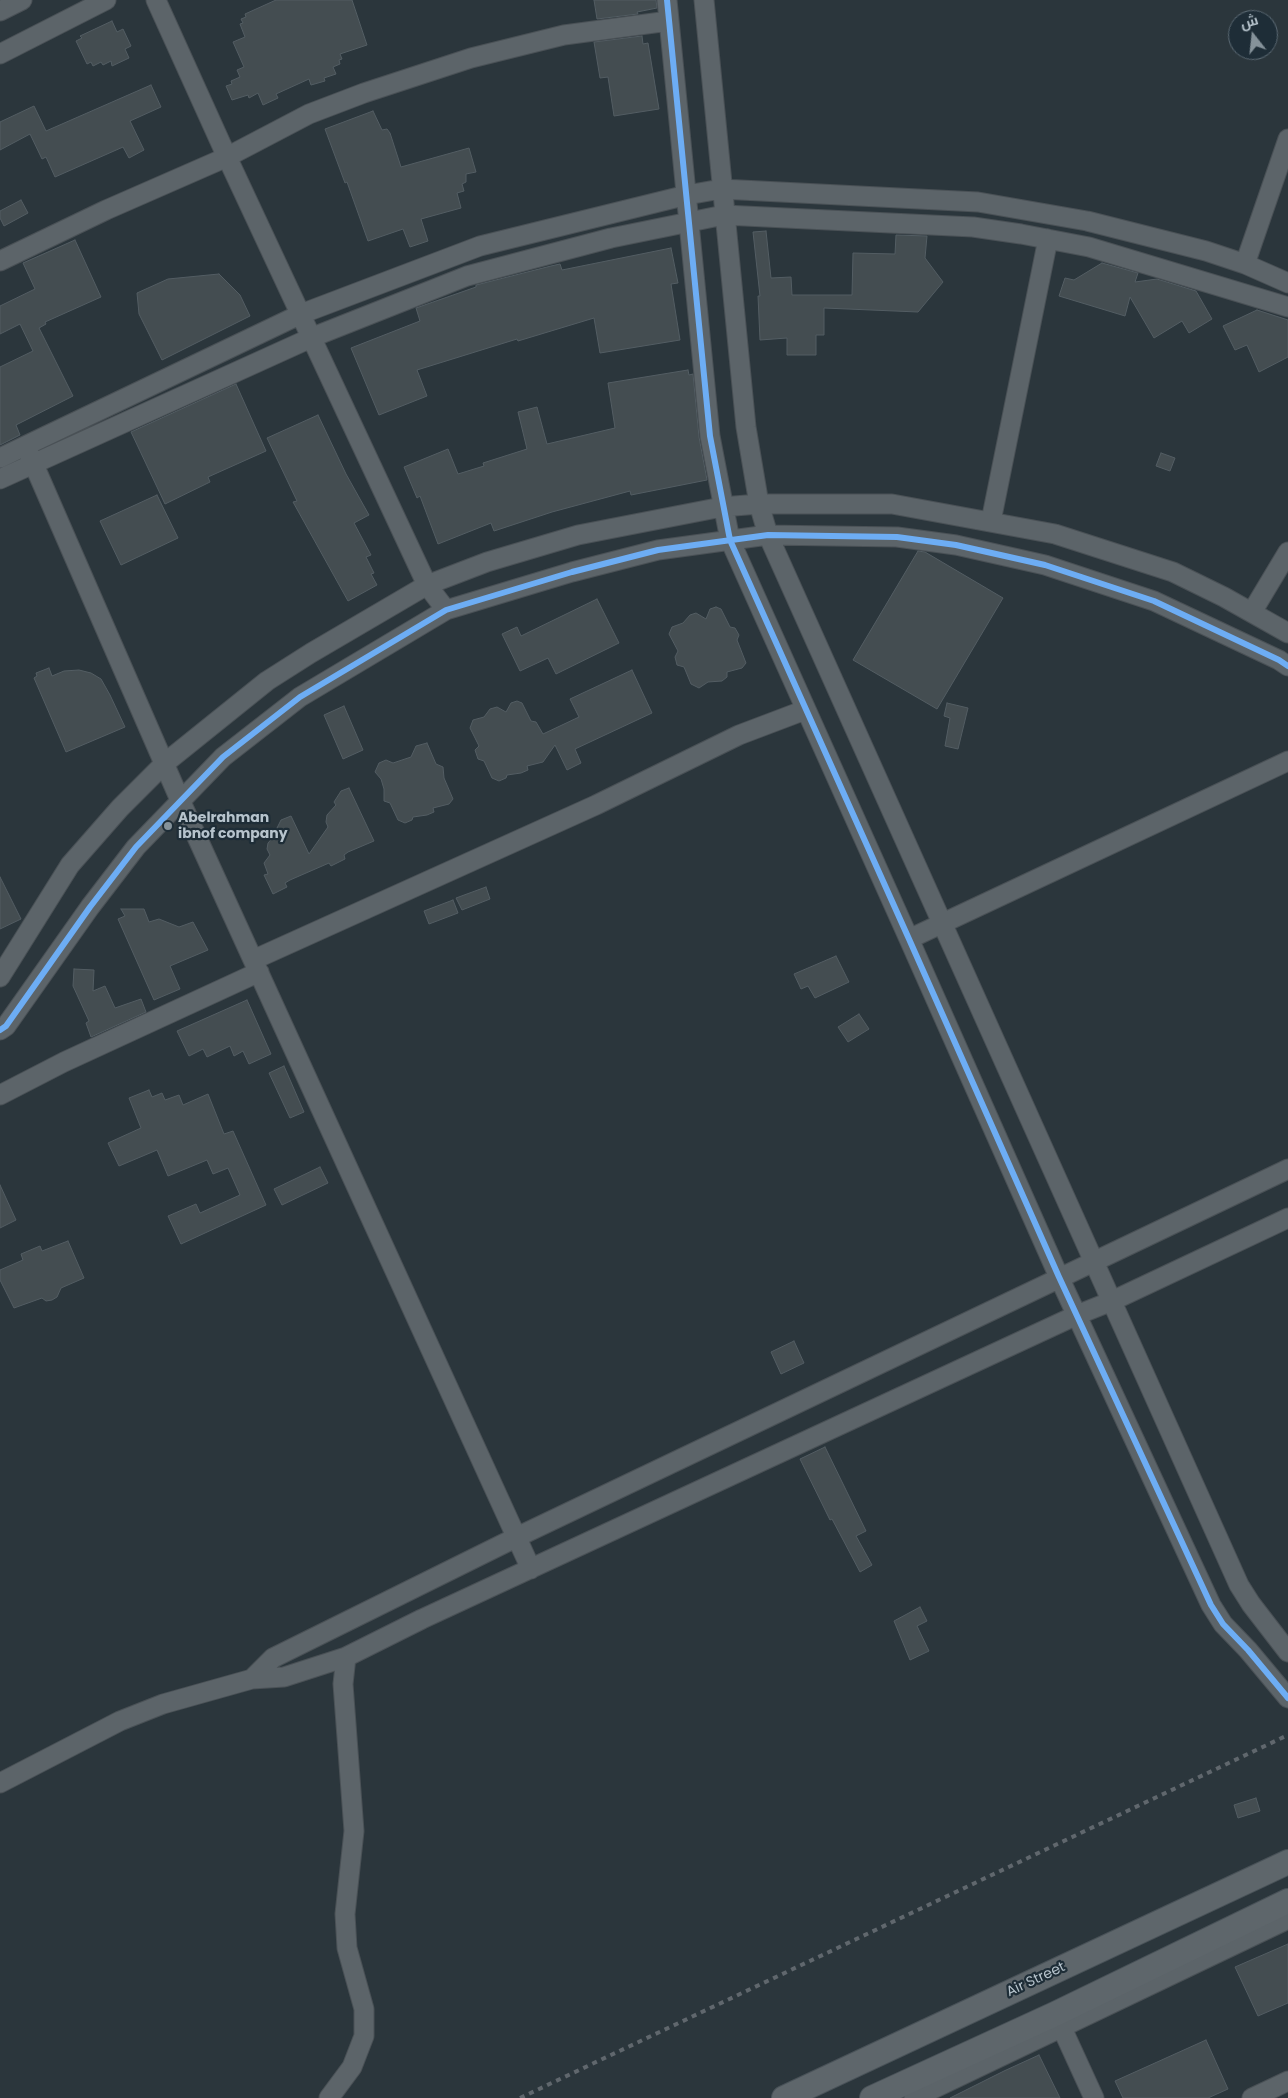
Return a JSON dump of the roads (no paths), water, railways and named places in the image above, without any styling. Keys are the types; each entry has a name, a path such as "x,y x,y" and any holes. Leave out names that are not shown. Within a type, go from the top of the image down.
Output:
{"main road":[{"name":"Air Street","path":"784,2098 1288,1862"},
{"path":"872,2098 1058,2020 1288,1901"}],"street":[{"path":"0,11 22,0"},
{"path":"0,54 106,0"},
{"path":"156,0 227,157 313,337 427,585 446,610"},
{"path":"667,0 710,436 722,507 730,540 1059,1277 1211,1605 1223,1624 1248,1650 1288,1698"},
{"path":"704,0 721,189 746,427 759,504 768,535 1239,1585 1282,1634 1288,1652"},
{"path":"0,261 106,210 227,157 316,111 364,93 456,63 564,35 669,21"},
{"path":"1245,264 1288,139"},
{"path":"0,458 301,314 480,246 721,189 978,202 1087,221 1206,251 1245,264 1288,282"},
{"path":"0,479 313,337 467,276 611,238 724,215 973,227 1098,250 1288,307"},
{"path":"991,522 1048,240"},
{"path":"26,446 180,800 515,1538 531,1569"},
{"path":"0,977 70,865 120,808 165,763 266,681 427,585 487,562 578,536 657,518 722,507 759,504 892,504 1055,534 1173,572 1252,612 1288,633"},
{"path":"2,1026 136,847 222,757 300,697 446,610 572,572 658,550 768,535 897,537 956,545 1045,565 1154,601 1288,666"},
{"path":"1252,612 1288,552"},
{"path":"0,1095 256,966 739,735 806,710"},
{"path":"909,939 1288,762"},
{"path":"252,1679 273,1658 515,1538 1288,1169"},
{"path":"0,1782 120,1721 162,1704 252,1679 284,1677 346,1658 422,1619 1288,1218"},
{"path":"1248,1650 1282,1634"},
{"path":"329,2098 352,2067 364,2036 364,2009 347,1948 345,1914 354,1831 343,1684 346,1658"},
{"path":"914,2098 1058,2020 1288,1919"},
{"path":"1058,2020 1094,2098"},
{"path":"1252,2098 1288,2081"}],"railway":[{"path":"520,2098 1288,1735"}],"place":[{"name":"Abelrahman ibnof company","path":"168,826"}]}
